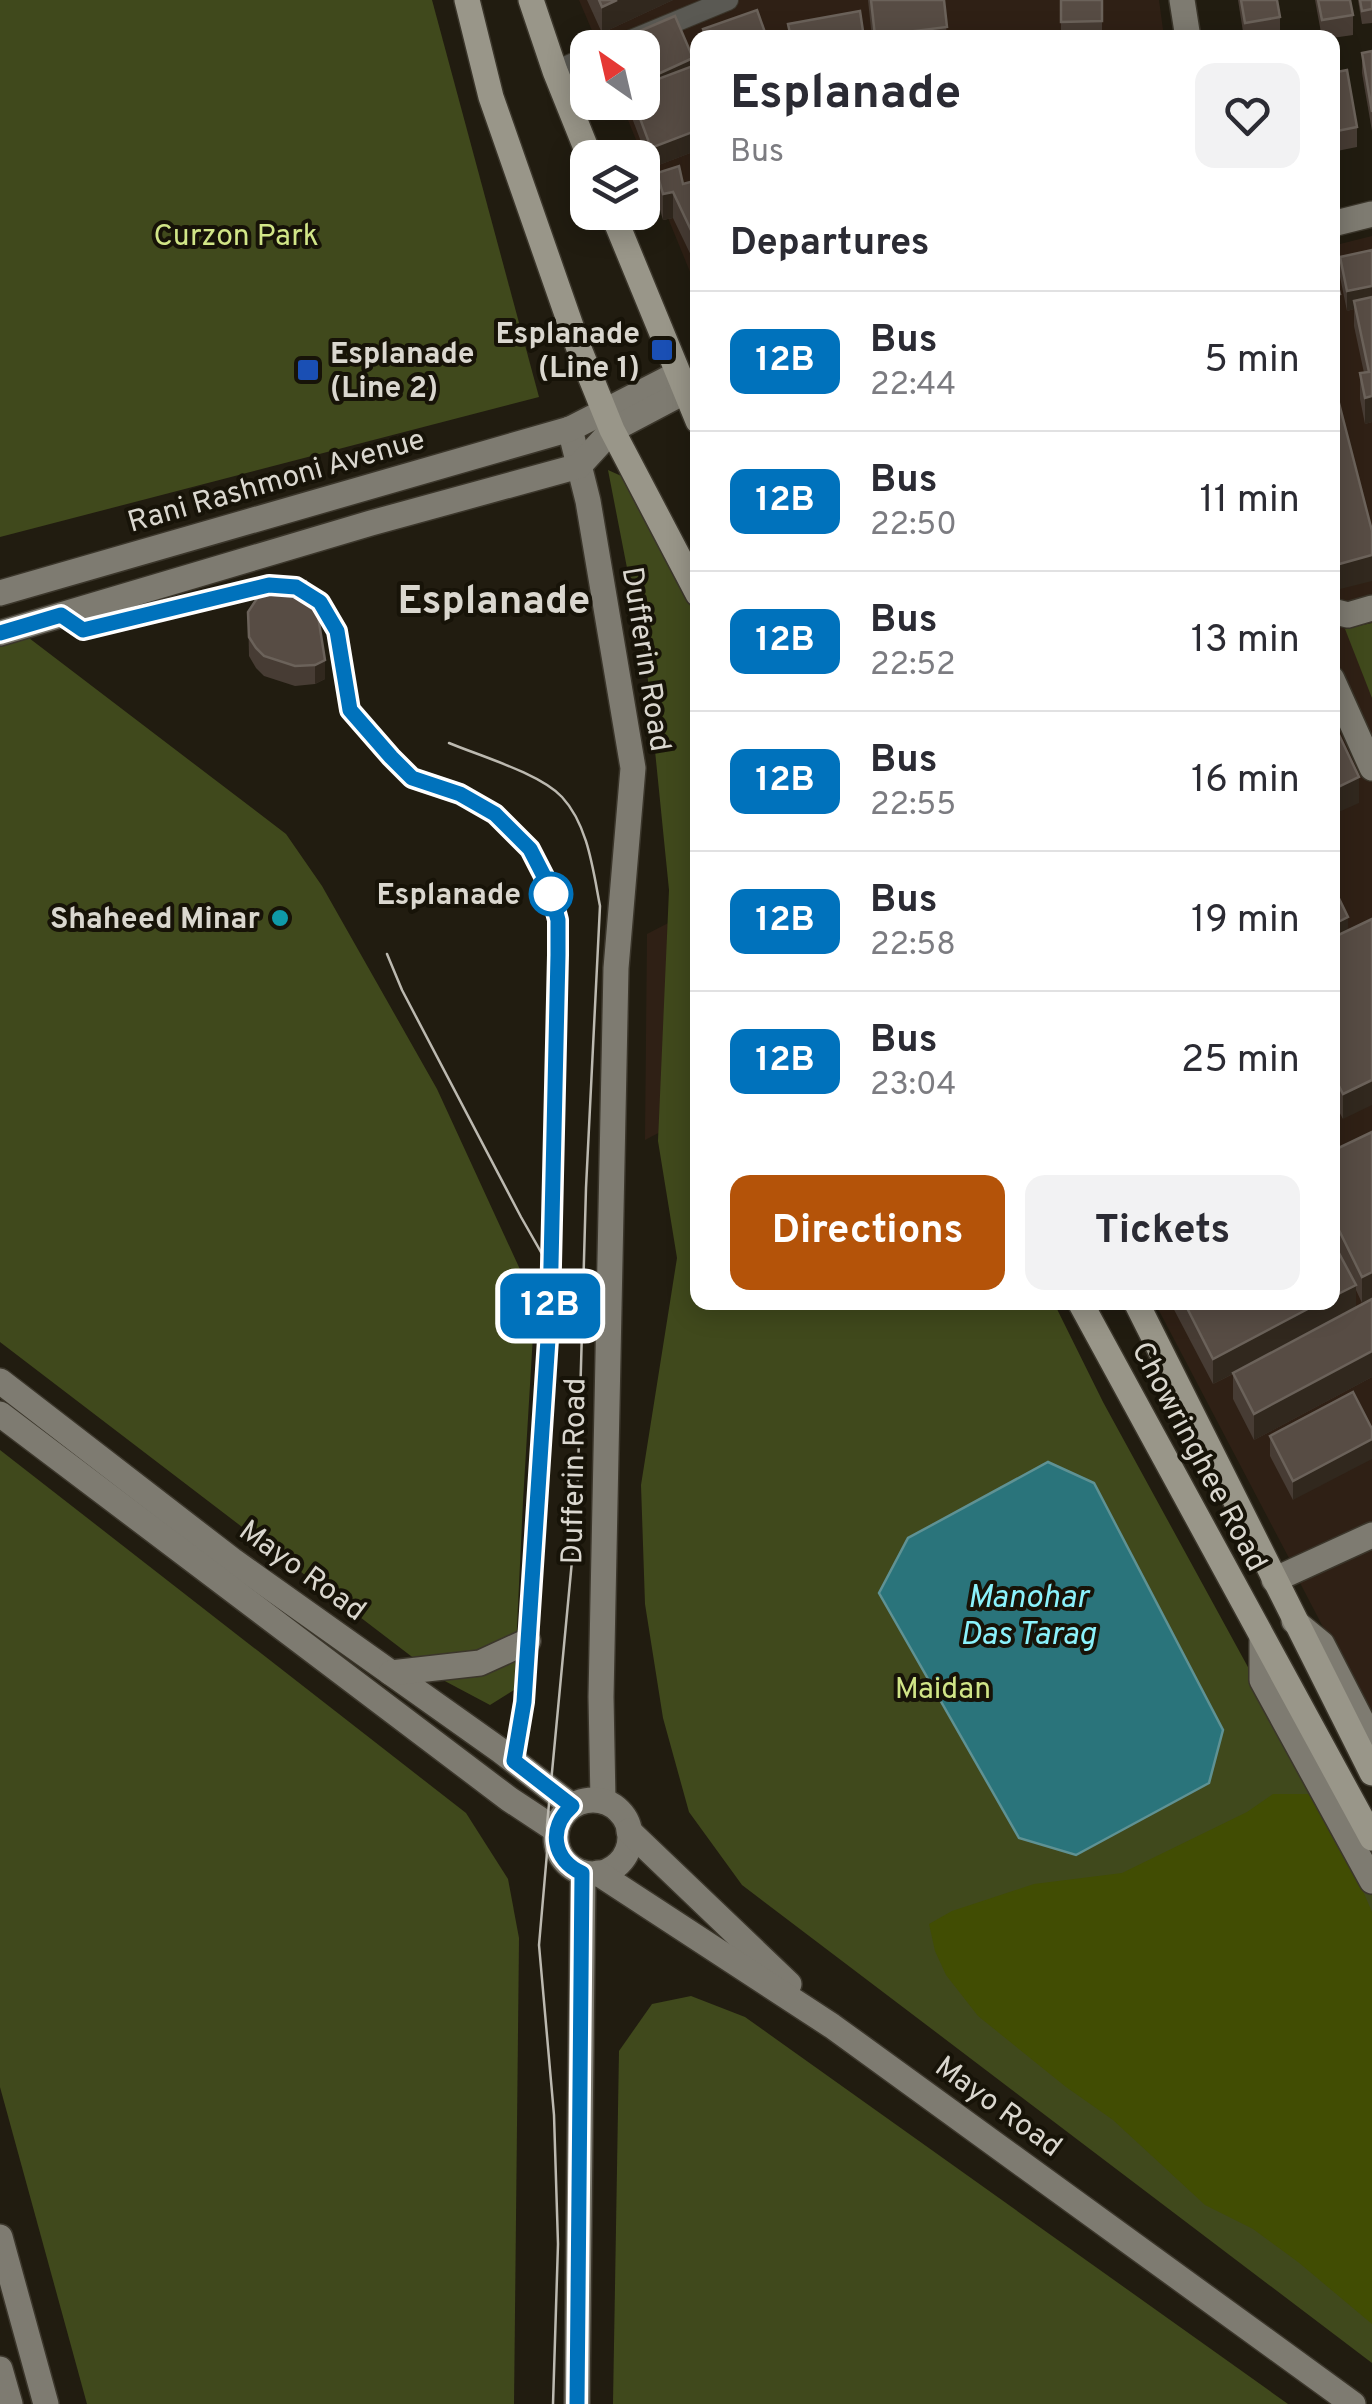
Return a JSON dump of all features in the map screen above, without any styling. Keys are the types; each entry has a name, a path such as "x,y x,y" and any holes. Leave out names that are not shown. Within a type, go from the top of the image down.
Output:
{"main road":[{"path":"466,0 492,98 578,346 608,420 690,579"},
{"path":"531,0 583,140"},
{"path":"1182,0 1187,30"},
{"path":"1340,222 1372,214"},
{"path":"620,230 686,385"},
{"name":"Rani Rashmoni Avenue","path":"0,593 608,420 686,385"},
{"path":"0,633 371,522 579,466 608,420"},
{"name":"Dufferin Road","path":"570,429 588,501 633,768 616,968 601,1697 603,1801"},
{"path":"57,577 61,615"},
{"path":"1340,614 1348,616 1372,608"},
{"path":"1340,698 1372,768"},
{"name":"Chowringhee Road","path":"1084,1310 1372,1838"},
{"name":"Chowringhee Road","path":"1140,1310 1294,1621 1364,1741 1372,1772"},
{"name":"Mayo Road","path":"0,1381 232,1560 544,1782 572,1806"},
{"name":"Mayo Road","path":"0,1414 508,1799 556,1830"},
{"path":"1274,1580 1372,1536"},
{"path":"391,1673 480,1663 528,1640"},
{"path":"1262,1640 1262,1680 1372,1881"},
{"path":"603,1801 620,1812 630,1842 613,1868 590,1873 573,1869 559,1853 556,1830 572,1806 603,1801"},
{"path":"629,1831 832,2026"},
{"path":"578,2404 590,1873"},
{"name":"Mayo Road","path":"590,1873 832,2026 1353,2404"},
{"path":"0,2237 46,2404"},
{"path":"0,2369 10,2404"}],"street":[{"path":"656,30 728,0"},
{"path":"555,71 570,65"}],"shaded area":[{"path":"579,0 1159,0 1163,30 690,30 690,272 660,198 660,140 636,140 628,120 660,120 660,30 592,30"},
{"path":"1372,236 1372,1523 1290,1560 1159,1310 1340,1310 1340,244"},
{"path":"690,912 690,1117 645,1140 647,934"},
{"path":"1372,1546 1372,1721 1298,1579"}],"green space":[{"name":"Curzon Park","path":"0,0 432,0 539,397 0,537"},
{"name":"Maidan","path":"608,470 657,492 690,560 690,1310 1057,1310 1103,1402 1372,1894 1372,2363 742,1885 689,1812 663,1718 645,1604 641,1485 677,1258 658,1141 669,890 647,671"},
{"path":"1372,623 1372,698 1345,629"},
{"path":"29,638 286,834 322,886 437,1089 535,1302 514,1690 490,1705 441,1679 0,1342 0,647"},
{"path":"0,1450 466,1813 508,1879 519,1938 514,2404 87,2404 0,2087"},
{"path":"1273,1794 1321,1794 1372,1912 1372,2324 1253,2229 1205,2205 1113,2120 978,2016 946,1975 929,1924 952,1911 1034,1884 1122,1873 1247,1812"},
{"path":"691,1996 745,2017 1288,2404 613,2404 619,2051 652,2004"}],"water":[{"name":"Manohar Das Tarag","path":"1048,1462 1094,1483 1223,1730 1209,1783 1076,1855 1019,1838 879,1593 908,1538"}],"building":[{"path":"599,0 617,0 602,7"},
{"path":"871,0 944,0 947,27 874,30"},
{"path":"1061,0 1102,0 1102,21 1061,22"},
{"path":"1241,0 1277,0 1280,17 1245,23"},
{"path":"1318,0 1350,0 1353,15 1322,20"},
{"path":"1360,0 1372,0 1372,9 1362,11"},
{"path":"757,10 764,30 703,30"},
{"path":"860,11 863,30 789,30 788,24"},
{"path":"675,16 690,59 660,73 660,30 642,30"},
{"path":"1372,51 1372,112 1362,53"},
{"path":"690,67 690,133 660,145 660,140 648,140 641,120 660,120 660,78"},
{"path":"1347,70 1357,127 1340,130 1340,71"},
{"path":"679,166 683,184 690,182 690,228 673,192 663,194 660,172"},
{"path":"1372,250 1372,286 1347,291 1340,257"},
{"path":"1372,297 1372,396 1365,398 1360,373 1369,372 1354,301"},
{"path":"1340,407 1372,531 1372,555 1340,564"},
{"path":"306,581 308,597 315,597 325,660 295,666 264,656 249,637 248,612 266,585"},
{"path":"1340,737 1359,777 1340,786"},
{"path":"1340,900 1348,917 1340,921"},
{"path":"1372,919 1372,1080 1343,1094 1340,1088 1340,934"},
{"path":"1372,1132 1372,1272 1362,1277 1340,1232 1340,1147"},
{"path":"1340,1255 1356,1285 1340,1293"},
{"path":"1372,1299 1372,1351 1254,1414 1233,1373"},
{"path":"1188,1310 1306,1310 1213,1359"},
{"path":"1353,1392 1372,1429 1372,1439 1293,1481 1270,1436"}],"tram line":[{"path":"449,743 524,773 562,797 584,834 600,906 586,1188 577,1508 539,1945 554,2115 558,2244 553,2404"},
{"path":"387,954 521,1217 574,1310"}],"bus line":[{"name":"12B","path":"0,633 61,615 83,630 269,585 296,587 320,602 337,631 350,710 383,749 412,778 460,794 495,814 530,849 549,886 558,920 550,1309 524,1702 514,1761 572,1806 560,1820 556,1843 565,1862 582,1873 577,2404"}],"place":[{"name":"Esplanade (Line 1)","path":"662,350"},
{"name":"Esplanade (Line 2)","path":"308,370"},
{"name":"Esplanade","path":"551,894"},
{"name":"Shaheed Minar","path":"280,918"}],"district":[{"name":"Esplanade","path":"494,599"}]}
